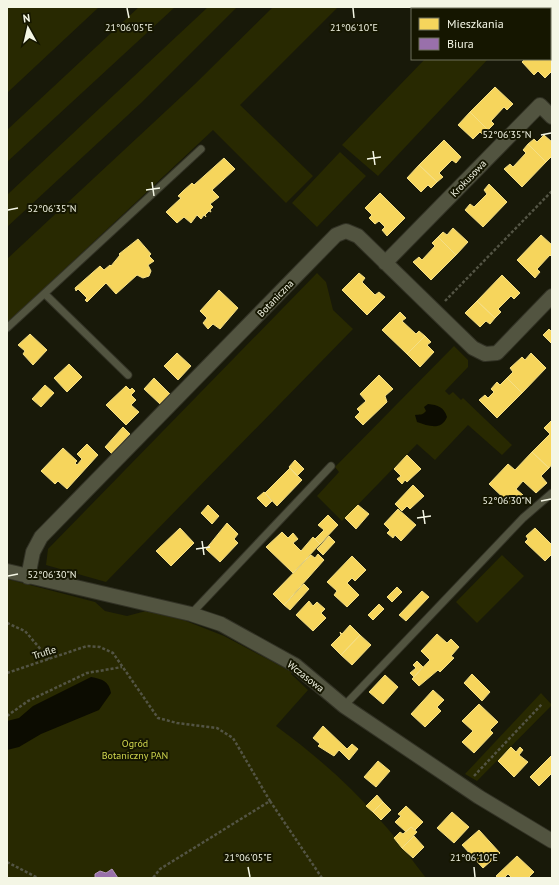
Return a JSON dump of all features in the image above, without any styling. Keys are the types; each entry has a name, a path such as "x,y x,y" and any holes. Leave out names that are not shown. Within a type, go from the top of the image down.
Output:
{"street":[{"name":"Krokusowa","path":"385,263 540,105 552,117"},
{"name":"Botaniczna","path":"28,577 33,552 41,537 336,235 346,231 358,236 434,311 480,353 489,355 498,353 552,296"},
{"name":"Wczasowa","path":"7,571 191,614 220,624 295,665 344,706 464,787 552,841"}],"lane":[{"path":"7,328 201,149"},
{"path":"45,294 128,375"},
{"path":"191,614 331,466"},
{"path":"344,706 523,518 549,496 552,505"}],"path":[{"path":"434,311 552,191"},
{"path":"7,623 25,631 49,659"},
{"name":"Trufle","path":"7,673 87,646 100,647 113,652 122,667"},
{"path":"7,716 28,701 87,673 122,667 158,718 177,723 217,728 232,738 270,801 322,878"},
{"path":"464,787 542,704"},
{"path":"153,878 160,869 270,801"},
{"path":"7,862 38,878"}],"green space":[{"path":"7,7 99,7 7,93"},
{"path":"139,7 175,7 7,162 7,130"},
{"path":"208,7 237,7 141,103 7,227 7,195"},
{"path":"273,7 338,7 240,105 313,176 286,203 213,130 7,323 7,259 195,84"},
{"path":"475,7 536,7 535,8 474,8"},
{"path":"424,60 487,60 378,176 342,145"},
{"path":"340,152 366,176 317,227 292,203"},
{"path":"317,273 326,282 333,310 353,329 106,582 46,565 48,549"},
{"path":"454,346 468,360 468,367 445,391 449,395 453,392 461,400 463,398 512,445 502,455 468,425 435,460 417,444 342,521 317,496 339,472 335,467"},
{"path":"502,555 524,576 477,623 456,602"},
{"name":"Ogród Botaniczny PAN","path":"7,579 95,602 105,611 127,616 146,611 186,621 224,636 292,672 291,674 308,690 276,726 304,747 356,794 392,834 426,878 7,878"},
{"path":"541,693 552,705 477,781 465,774"}],"shaded area":[{"path":"428,404 438,406 444,411 447,417 438,426 426,425 417,422 415,415 425,413 426,411 424,407"},
{"path":"91,677 107,683 111,693 99,710 41,734 19,747 7,750 7,721 19,718 33,706"}],"building: Mieszkania":[{"path":"551,51 552,52 552,71 545,78 538,71 534,75 522,62 524,60 551,60"},
{"path":"495,87 513,104 507,110 504,107 491,121 494,124 488,130 470,112"},
{"path":"470,112 488,130 483,135 480,132 473,139 458,125"},
{"path":"544,135 552,142 552,156 546,162 528,144 534,139 537,142"},
{"path":"444,140 461,157 456,163 452,160 439,173 443,177 437,182 419,165"},
{"path":"528,144 546,162 522,187 504,169 510,164 513,167 526,153 523,150"},
{"path":"224,158 235,169 212,190 219,197 210,204 213,207 210,210 211,212 209,211 205,215 206,217 204,215 201,219 197,215 191,223 184,217 177,223 166,212 181,198 178,196 183,191 192,183 194,185"},
{"path":"419,165 437,182 431,188 428,185 421,192 407,178"},
{"path":"489,184 507,202 483,227 465,210 470,204 474,207 487,194 484,190"},
{"path":"380,193 405,218 387,236 382,230 385,227 379,221 375,224 369,218 372,215 365,208"},
{"path":"453,228 468,242 456,255 438,237 443,232 447,235"},
{"path":"541,235 552,245 552,257 550,255 537,269 540,272 535,278 517,260"},
{"path":"438,237 456,255 431,280 413,262 419,257 422,260 435,246 432,243"},
{"path":"138,239 151,254 149,256 154,261 148,265 151,271 149,276 143,278 137,275 116,294 106,283 87,302 85,300 87,298 78,289 76,291 75,288 100,266 104,270 110,265 111,266 120,255 119,254"},
{"path":"359,273 365,278 362,282 375,295 379,292 385,297 367,315 342,290"},
{"path":"502,275 520,293 514,299 511,296 498,309 501,312 495,318 477,301"},
{"path":"219,290 238,308 220,329 213,324 208,329 203,323 207,318 200,311"},
{"path":"477,301 495,318 490,324 486,321 480,327 465,313"},
{"path":"400,312 406,318 402,321 416,334 419,331 425,336 407,354 382,330"},
{"path":"549,329 552,332 552,344 543,335"},
{"path":"30,334 47,350 33,365 23,354 25,351 18,345"},
{"path":"425,336 431,342 427,345 434,352 420,367 407,354"},
{"path":"177,353 191,366 178,380 164,366"},
{"path":"531,353 546,368 522,393 507,378 513,372 510,368 522,357 525,360"},
{"path":"69,364 82,377 67,392 54,378"},
{"path":"379,375 393,389 385,396 387,402 363,425 355,417 360,412 357,409 366,401 360,394"},
{"path":"154,378 170,394 160,404 144,389"},
{"path":"507,378 522,393 497,418 479,400 485,395 488,398 494,392 491,389 497,382 500,385"},
{"path":"45,385 54,393 41,407 32,399"},
{"path":"126,386 130,390 132,388 135,391 131,395 136,400 131,405 139,412 126,425 106,405"},
{"path":"552,420 552,464 549,468 532,452 550,434 544,428"},
{"path":"123,427 130,434 112,454 105,447"},
{"path":"87,444 98,455 67,489 58,481 55,484 41,471 63,448 77,461 75,463 77,465 82,459 77,454"},
{"path":"532,452 549,468 541,476 547,483 536,493 523,481 516,489 523,495 512,506 489,484 508,464 515,470"},
{"path":"407,455 421,469 407,482 405,480 402,484 397,479 401,476 394,469"},
{"path":"295,460 304,469 297,476 289,467"},
{"path":"290,468 302,480 277,506 265,493"},
{"path":"413,485 424,496 410,509 407,506 402,511 395,504"},
{"path":"264,492 272,501 266,507 257,498"},
{"path":"208,505 219,516 212,524 201,513"},
{"path":"358,505 369,514 356,529 345,518"},
{"path":"398,509 416,525 401,541 395,535 393,538 387,533 390,530 384,524"},
{"path":"328,515 338,525 320,544 315,539 324,530 318,525"},
{"path":"227,523 238,534 234,539 238,543 220,562 206,549"},
{"path":"180,528 194,543 171,566 156,551"},
{"path":"535,528 552,545 552,554 545,561 525,542 528,539 526,536"},
{"path":"282,532 288,538 293,533 298,539 293,543 301,551 313,537 320,544 293,573 266,547"},
{"path":"329,536 335,542 323,555 317,549"},
{"path":"318,554 324,560 284,605 273,594 311,555 315,558"},
{"path":"352,556 366,570 355,581 352,578 347,583 359,595 347,607 334,595 337,591 327,582"},
{"path":"304,584 309,589 290,610 284,605"},
{"path":"397,587 402,592 392,602 387,597"},
{"path":"422,591 429,597 406,621 399,615"},
{"path":"309,601 313,606 317,602 325,609 321,613 326,618 313,631 296,615"},
{"path":"379,604 384,609 373,620 368,615"},
{"path":"350,625 360,635 341,655 331,645 341,635 340,632 342,634"},
{"path":"437,634 447,643 451,639 459,647 451,656 454,658 440,672 438,670 419,686 412,679 430,660 421,651"},
{"path":"360,635 371,645 352,665 341,655"},
{"path":"417,661 423,667 414,677 410,673 416,668 413,665"},
{"path":"472,674 490,692 482,701 464,683"},
{"path":"385,675 398,687 383,704 369,692"},
{"path":"433,690 444,700 437,707 441,711 425,727 411,714"},
{"path":"479,704 498,722 490,730 493,733 474,753 462,742 473,731 462,721"},
{"path":"323,726 347,749 352,744 358,749 349,760 339,750 334,756 318,746 320,744 313,738"},
{"path":"511,747 516,752 520,747 523,750 519,755 528,762 514,777 498,761"},
{"path":"552,755 552,773 539,786 530,777"},
{"path":"378,761 390,771 376,787 364,777"},
{"path":"377,795 383,802 373,812 366,806"},
{"path":"383,802 391,810 381,820 373,812"},
{"path":"406,806 423,822 415,830 411,827 406,832 395,822 401,816 398,814"},
{"path":"452,812 469,827 454,843 437,828"},
{"path":"411,827 417,832 402,848 394,838 400,832 403,834"},
{"path":"479,830 500,853 483,868 462,845"},
{"path":"414,836 424,847 413,858 402,848"},
{"path":"517,856 534,872 528,878 512,878 508,874 504,878 498,878 496,876"}],"building: Biura":[{"path":"112,869 118,878 95,878 95,874 100,871 106,873"}]}
